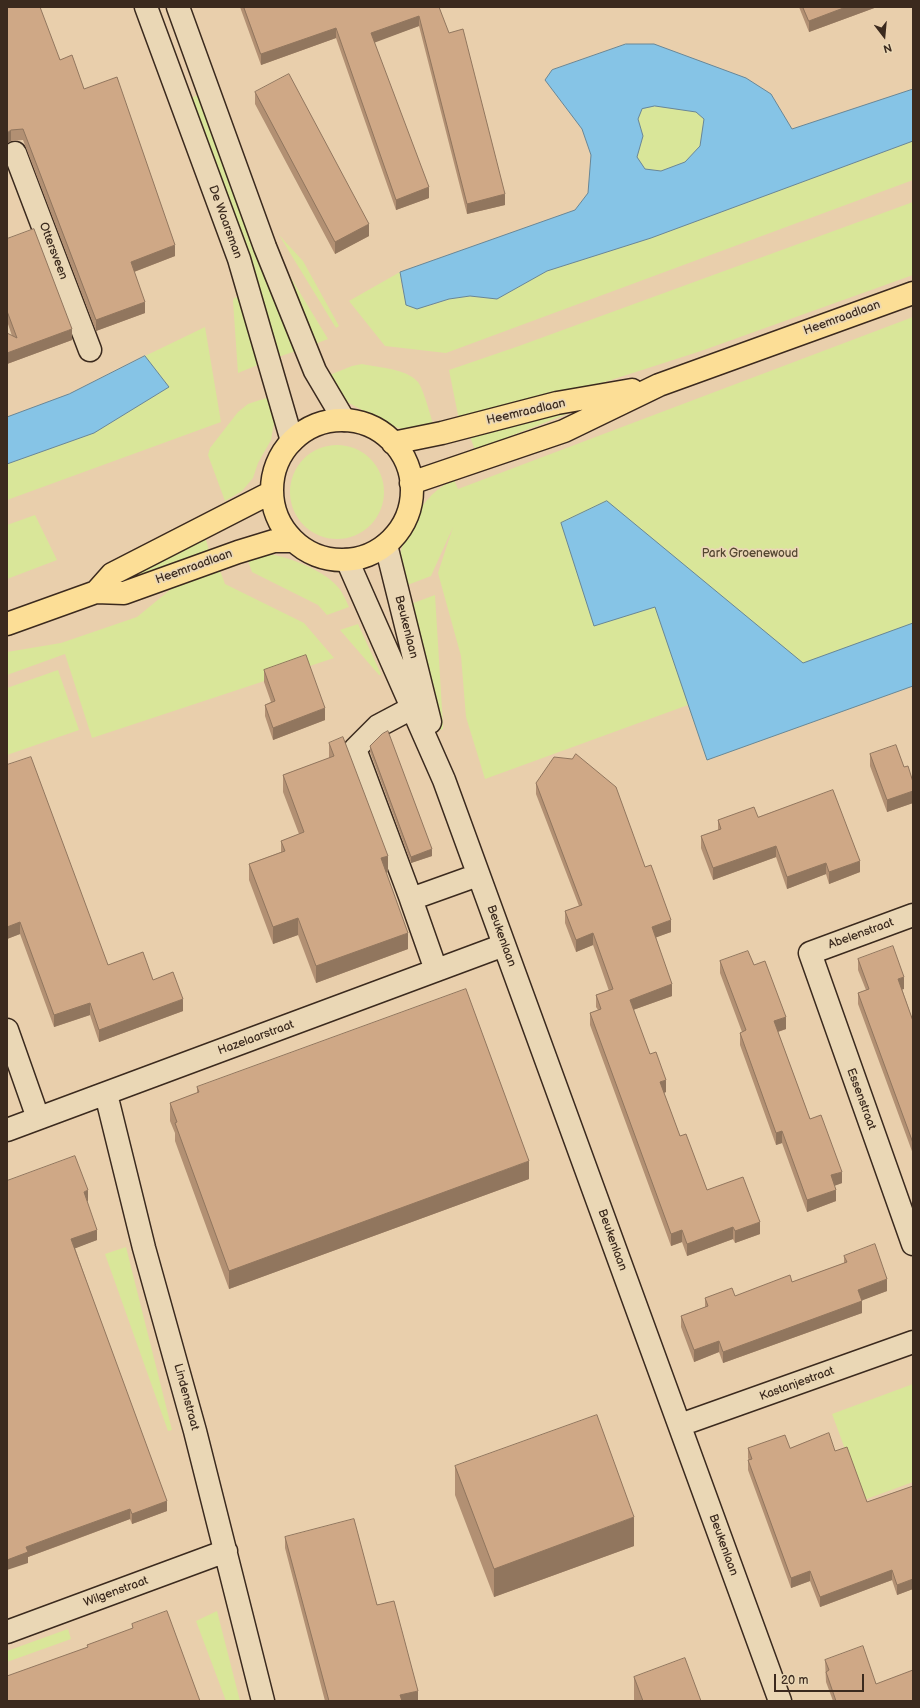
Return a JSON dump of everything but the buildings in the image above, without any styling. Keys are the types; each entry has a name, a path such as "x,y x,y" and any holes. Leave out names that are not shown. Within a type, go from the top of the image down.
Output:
{"main road":[{"name":"Heemraadlaan","path":"411,483 564,430 659,386 913,292"},
{"name":"Heemraadlaan","path":"393,442 442,433 557,403 659,386"},
{"path":"344,420 358,422 371,427 393,442 402,455 408,468 411,483 411,501 406,517 398,532 386,545 367,555 347,560 327,558 309,552 293,541 282,527 274,510 272,492 274,474 280,456 292,441 308,429 325,422 344,420"},
{"name":"Heemraadlaan","path":"96,592 112,574 272,492"},
{"name":"Heemraadlaan","path":"7,624 96,592 124,593 238,552 274,542 293,541"}],"street":[{"name":"De Waarsman","path":"146,7 239,259 292,441"},
{"path":"178,7 265,247 315,371 344,420"},
{"name":"Ottersveen","path":"15,153 90,350"},
{"name":"Beukenlaan","path":"386,545 444,780"},
{"name":"Beukenlaan","path":"347,560 444,780 780,1701"},
{"path":"412,708 378,726 355,749 436,970"},
{"path":"411,899 478,875"},
{"name":"Abelenstraat","path":"810,953 913,915"},
{"name":"Hazelaarstraat","path":"7,1130 504,945"},
{"name":"Essenstraat","path":"810,953 913,1244"},
{"path":"7,1030 38,1118"},
{"name":"Lindenstraat","path":"106,1094 144,1248 177,1361 263,1701"},
{"name":"Kastanjestraat","path":"680,1425 913,1342"},
{"name":"Wilgenstraat","path":"7,1632 226,1551"}],"green space":[{"path":"199,95 296,351 275,358 269,325 250,259 239,226 190,98"},
{"path":"654,106 696,112 704,119 700,146 685,162 661,171 645,169 637,157 643,136 638,119 642,109"},
{"path":"913,141 913,180 446,353 385,346 349,301 400,272 402,290 429,306 449,299 470,296 497,299 547,271 651,238"},
{"path":"913,202 913,275 701,351 580,390 459,420 449,370 519,346"},
{"path":"279,235 303,261 339,326 336,328"},
{"path":"285,268 328,339 315,344 284,271"},
{"path":"241,296 260,364 238,373 233,301 234,298"},
{"name":"Park Groenewoud","path":"913,317 913,686 707,760 688,705 485,779 466,717 461,656 438,573 453,527 431,576 405,586 399,565 402,549 409,529 419,511 429,498 447,483 454,480 458,489"},
{"path":"205,327 221,422 7,500 7,464 94,433 169,387 145,356"},
{"path":"362,364 399,371 413,377 420,385 434,427 409,431 395,427 343,400 327,376 352,366"},
{"path":"269,397 275,418 271,440 258,463 253,478 242,491 225,501 208,455 210,448 238,412 248,404"},
{"path":"568,411 567,414 475,450 469,434"},
{"path":"337,445 355,448 371,458 381,474 384,492 381,510 371,526 355,536 337,539 319,536 303,526 293,510 290,492 293,474 303,458 319,448"},
{"path":"35,515 57,560 7,579 7,525"},
{"path":"205,536 209,551 116,585 114,580"},
{"path":"269,554 303,564 321,573 339,588 349,607 327,615 318,605 252,572 247,558"},
{"path":"219,568 225,584 304,623 334,658 92,738 65,654 7,675 7,652 61,643 137,617 182,580"},
{"path":"435,595 443,725 443,729 440,730 408,605"},
{"path":"358,624 381,675 379,675 340,630"},
{"path":"58,670 79,730 7,755 7,688"},
{"path":"126,1247 172,1430 168,1431 105,1254"},
{"path":"913,1384 913,1482 864,1500 832,1414"},
{"path":"217,1611 240,1701 226,1701 196,1621"},
{"path":"68,1629 71,1639 7,1662 7,1651"}],"water":[{"path":"626,44 654,44 746,78 771,94 792,129 913,89 913,141 651,238 547,271 497,299 470,296 449,299 417,309 406,305 400,272 575,210 588,193 591,155 582,129 545,80 552,70","holes":["655,106 696,112 704,119 700,146 685,162 661,171 645,169 637,157 643,136 638,119 642,109"]},
{"path":"145,356 169,387 94,433 7,464 7,417 69,394"},
{"path":"607,501 803,663 913,623 913,686 707,760 655,607 594,626 561,523"}]}
